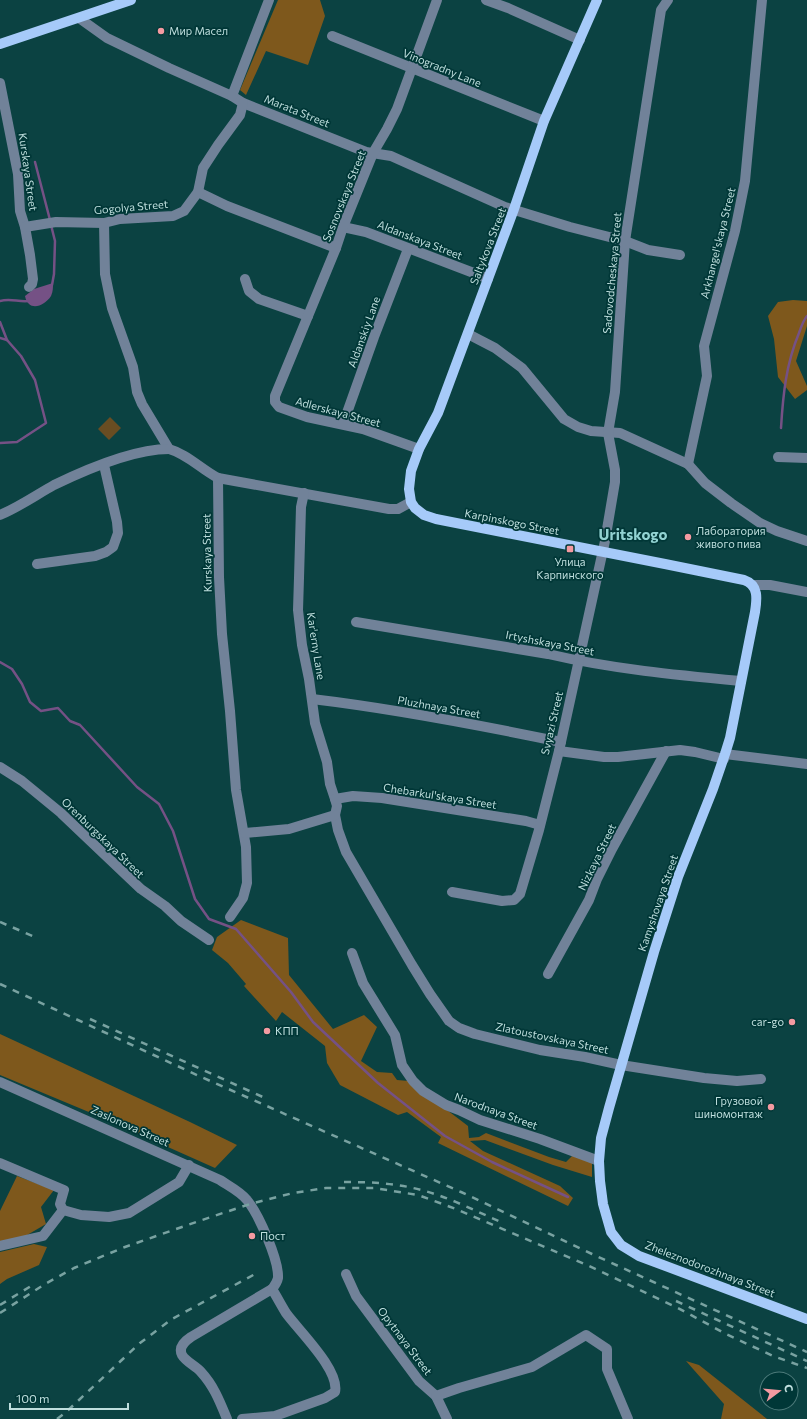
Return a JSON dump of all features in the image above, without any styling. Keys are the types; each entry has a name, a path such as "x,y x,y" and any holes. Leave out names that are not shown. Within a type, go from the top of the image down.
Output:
{"main road":[{"path":"0,44 129,0"},
{"name":"Saltykova Street","path":"411,502 409,494 410,478 419,449 438,413 514,209 544,121 597,0"},
{"name":"Karpinskogo Street","path":"411,502 424,515 436,519 744,580 753,585"},
{"name":"Kamyshovaya Street","path":"611,1232 603,1204 600,1181 599,1161 601,1138 651,960 668,907 724,756 741,681 757,599 753,585"},
{"name":"Zheleznodorozhnaya Street","path":"611,1232 621,1245 639,1256 807,1319"}],"street":[{"path":"232,96 269,0"},
{"name":"Sosnovskaya Street","path":"275,402 275,396 336,248 373,153 397,109 437,0"},
{"path":"486,0 508,8 580,40"},
{"name":"Sadovodcheskaya Street","path":"602,551 615,482 615,470 608,433 615,392 625,241 661,10 668,0"},
{"name":"Arkhangel'skaya Street","path":"688,464 707,376 704,346 735,231 745,181 762,0"},
{"name":"Marata Street","path":"79,18 106,38 232,96 244,103 366,152 390,156 505,207 570,227 625,241 648,250 680,255"},
{"name":"Vinogradny Lane","path":"332,36 411,69 544,121"},
{"name":"Kurskaya Street","path":"0,83 18,174 18,197 20,211 25,227 33,279 32,284 29,287"},
{"name":"Gogolya Street","path":"25,227 56,222 104,223 120,219 173,216 179,214 184,211 198,192 203,168 240,115 244,103"},
{"path":"198,192 227,206 336,248"},
{"path":"104,223 105,274 112,308 133,367 137,392 142,404 169,449"},
{"name":"Aldanskaya Street","path":"343,227 366,232 408,249 479,274 488,279"},
{"name":"Aldanskiy Lane","path":"343,424 374,337 408,249"},
{"path":"245,279 249,291 259,299 308,316"},
{"path":"468,334 495,348 522,368 564,419 578,427 591,431 620,434 688,464 705,483 760,523 776,531 807,541"},
{"name":"Adlerskaya Street","path":"275,402 278,407 307,417 363,429 419,449"},
{"path":"0,515 55,485 104,465 145,451 169,449 186,456 204,470 218,478 389,509 398,509 411,502"},
{"path":"778,457 807,458"},
{"path":"37,564 95,556 106,552 113,547 118,533 117,522 104,465"},
{"name":"Kurskaya Street","path":"218,478 219,577 222,634 236,790 245,833 246,846 247,883 243,898 230,917"},
{"name":"Kar'erny Lane","path":"304,494 299,550 298,610 302,645 315,723 327,762 330,784 336,799"},
{"name":"Svyazi Street","path":"452,892 502,900 511,900 517,898 523,888 560,746 602,551"},
{"name":"Karpinskogo Street","path":"753,585 770,585 807,592"},
{"name":"Irtyshskaya Street","path":"356,622 548,654 621,669 741,681"},
{"name":"Pluzhnaya Street","path":"312,699 370,707 503,730 604,757 618,757 680,750 807,764"},
{"name":"Nizkaya Street","path":"548,974 589,900 597,879 612,849 666,751"},
{"name":"Orenburgskaya Street","path":"0,767 22,781 61,813 141,890 165,906 180,921 209,940"},
{"name":"Chebarkul'skaya Street","path":"336,799 353,796 382,798 526,821 540,825"},
{"name":"Zlatoustovskaya Street","path":"336,799 337,806 335,815 338,830 346,852 430,994 450,1021 460,1028 475,1034 540,1050 585,1057 621,1065 704,1078 737,1081 761,1079"},
{"path":"526,821 543,810"},
{"path":"245,833 288,829 335,815"},
{"name":"Narodnaya Street","path":"352,953 363,983 395,1035 402,1065 413,1081 423,1090 446,1106 459,1110 480,1120 540,1139 599,1161"},
{"name":"Zaslonova Street","path":"0,1082 220,1180 247,1199 269,1241 278,1278 277,1283 272,1289"},
{"path":"0,1164 64,1190 60,1204 63,1210 81,1215 109,1218 129,1213 179,1182 189,1166"},
{"path":"0,1246 43,1236 63,1210"},
{"name":"Opytnaya Street","path":"346,1274 356,1296 419,1382 436,1396 447,1419"},
{"path":"227,1419 214,1388 200,1371 182,1355 181,1349 183,1344 191,1337 272,1289 286,1312 325,1362 335,1383 335,1392 325,1398 275,1416 242,1419"},
{"path":"436,1396 532,1366 586,1335 607,1349 607,1369 628,1419"}],"shaded area":[{"path":"278,0 320,0 325,16 308,65 266,51 246,95 240,90"},
{"path":"53,283 53,291 48,300 36,306 29,304 25,296 34,289"},
{"path":"793,300 807,301 807,326 796,361 807,386 807,390 795,399 778,377 774,339 768,316 778,302"},
{"path":"110,417 121,428 109,440 98,429"},
{"path":"241,920 288,938 289,975 333,1029 364,1015 377,1027 361,1061 377,1072 392,1073 397,1080 409,1081 468,1126 469,1138 479,1137 486,1133 566,1162 573,1155 592,1163 592,1177 553,1165 485,1140 470,1141 483,1151 560,1186 573,1198 568,1206 438,1143 441,1137 407,1112 398,1115 340,1085 327,1063 325,1046 282,1012 276,1021 244,986 246,984 228,963 212,950 217,937"},
{"path":"0,1034 237,1145 215,1168 96,1115 0,1075"},
{"path":"17,1176 54,1190 41,1207 46,1224 22,1238 0,1243 0,1211"},
{"path":"34,1244 47,1247 39,1265 7,1279 0,1284 0,1252"},
{"path":"686,1361 699,1365 767,1419 721,1419 724,1404"}],"waterway":[{"path":"35,162 50,220"},
{"path":"51,225 55,241 54,274 52,285"},
{"path":"0,301 28,301"},
{"path":"781,428 788,368 802,324 807,316"},
{"path":"0,322 7,340"},
{"path":"0,338 7,340 21,356 35,380 46,423 17,442 0,443"},
{"path":"0,662 12,669 22,684 30,702 41,711 58,708 70,721 80,725 137,787 159,804 173,831 195,899 209,919 236,929 291,992 313,1022 378,1083 445,1136 492,1162 568,1197"}],"railway":[{"path":"0,922 35,937"},
{"path":"0,984 199,1076 461,1192 592,1254 807,1352"},
{"path":"90,1019 265,1098"},
{"path":"344,1182 383,1183 421,1190 452,1200 501,1222"},
{"path":"0,1313 45,1284 74,1268 125,1247 199,1221 250,1204 293,1193 326,1188 374,1188 418,1195 456,1209 589,1266 678,1308 726,1334 773,1356 807,1368"},
{"path":"57,1419 140,1343 172,1319 257,1273"},
{"path":"0,1305 31,1286"},
{"path":"676,1301 807,1361"}],"place":[{"name":"Мир Масел","path":"161,31"},
{"name":"Лаборатория живого пива","path":"688,537"},
{"name":"Улица Карпинского","path":"570,549"},
{"name":"car-go","path":"792,1022"},
{"name":"КПП","path":"267,1031"},
{"name":"Грузовой шиномонтаж","path":"771,1107"},
{"name":"Пост","path":"252,1236"}],"district":[{"name":"Uritskogo","path":"633,535"}]}
